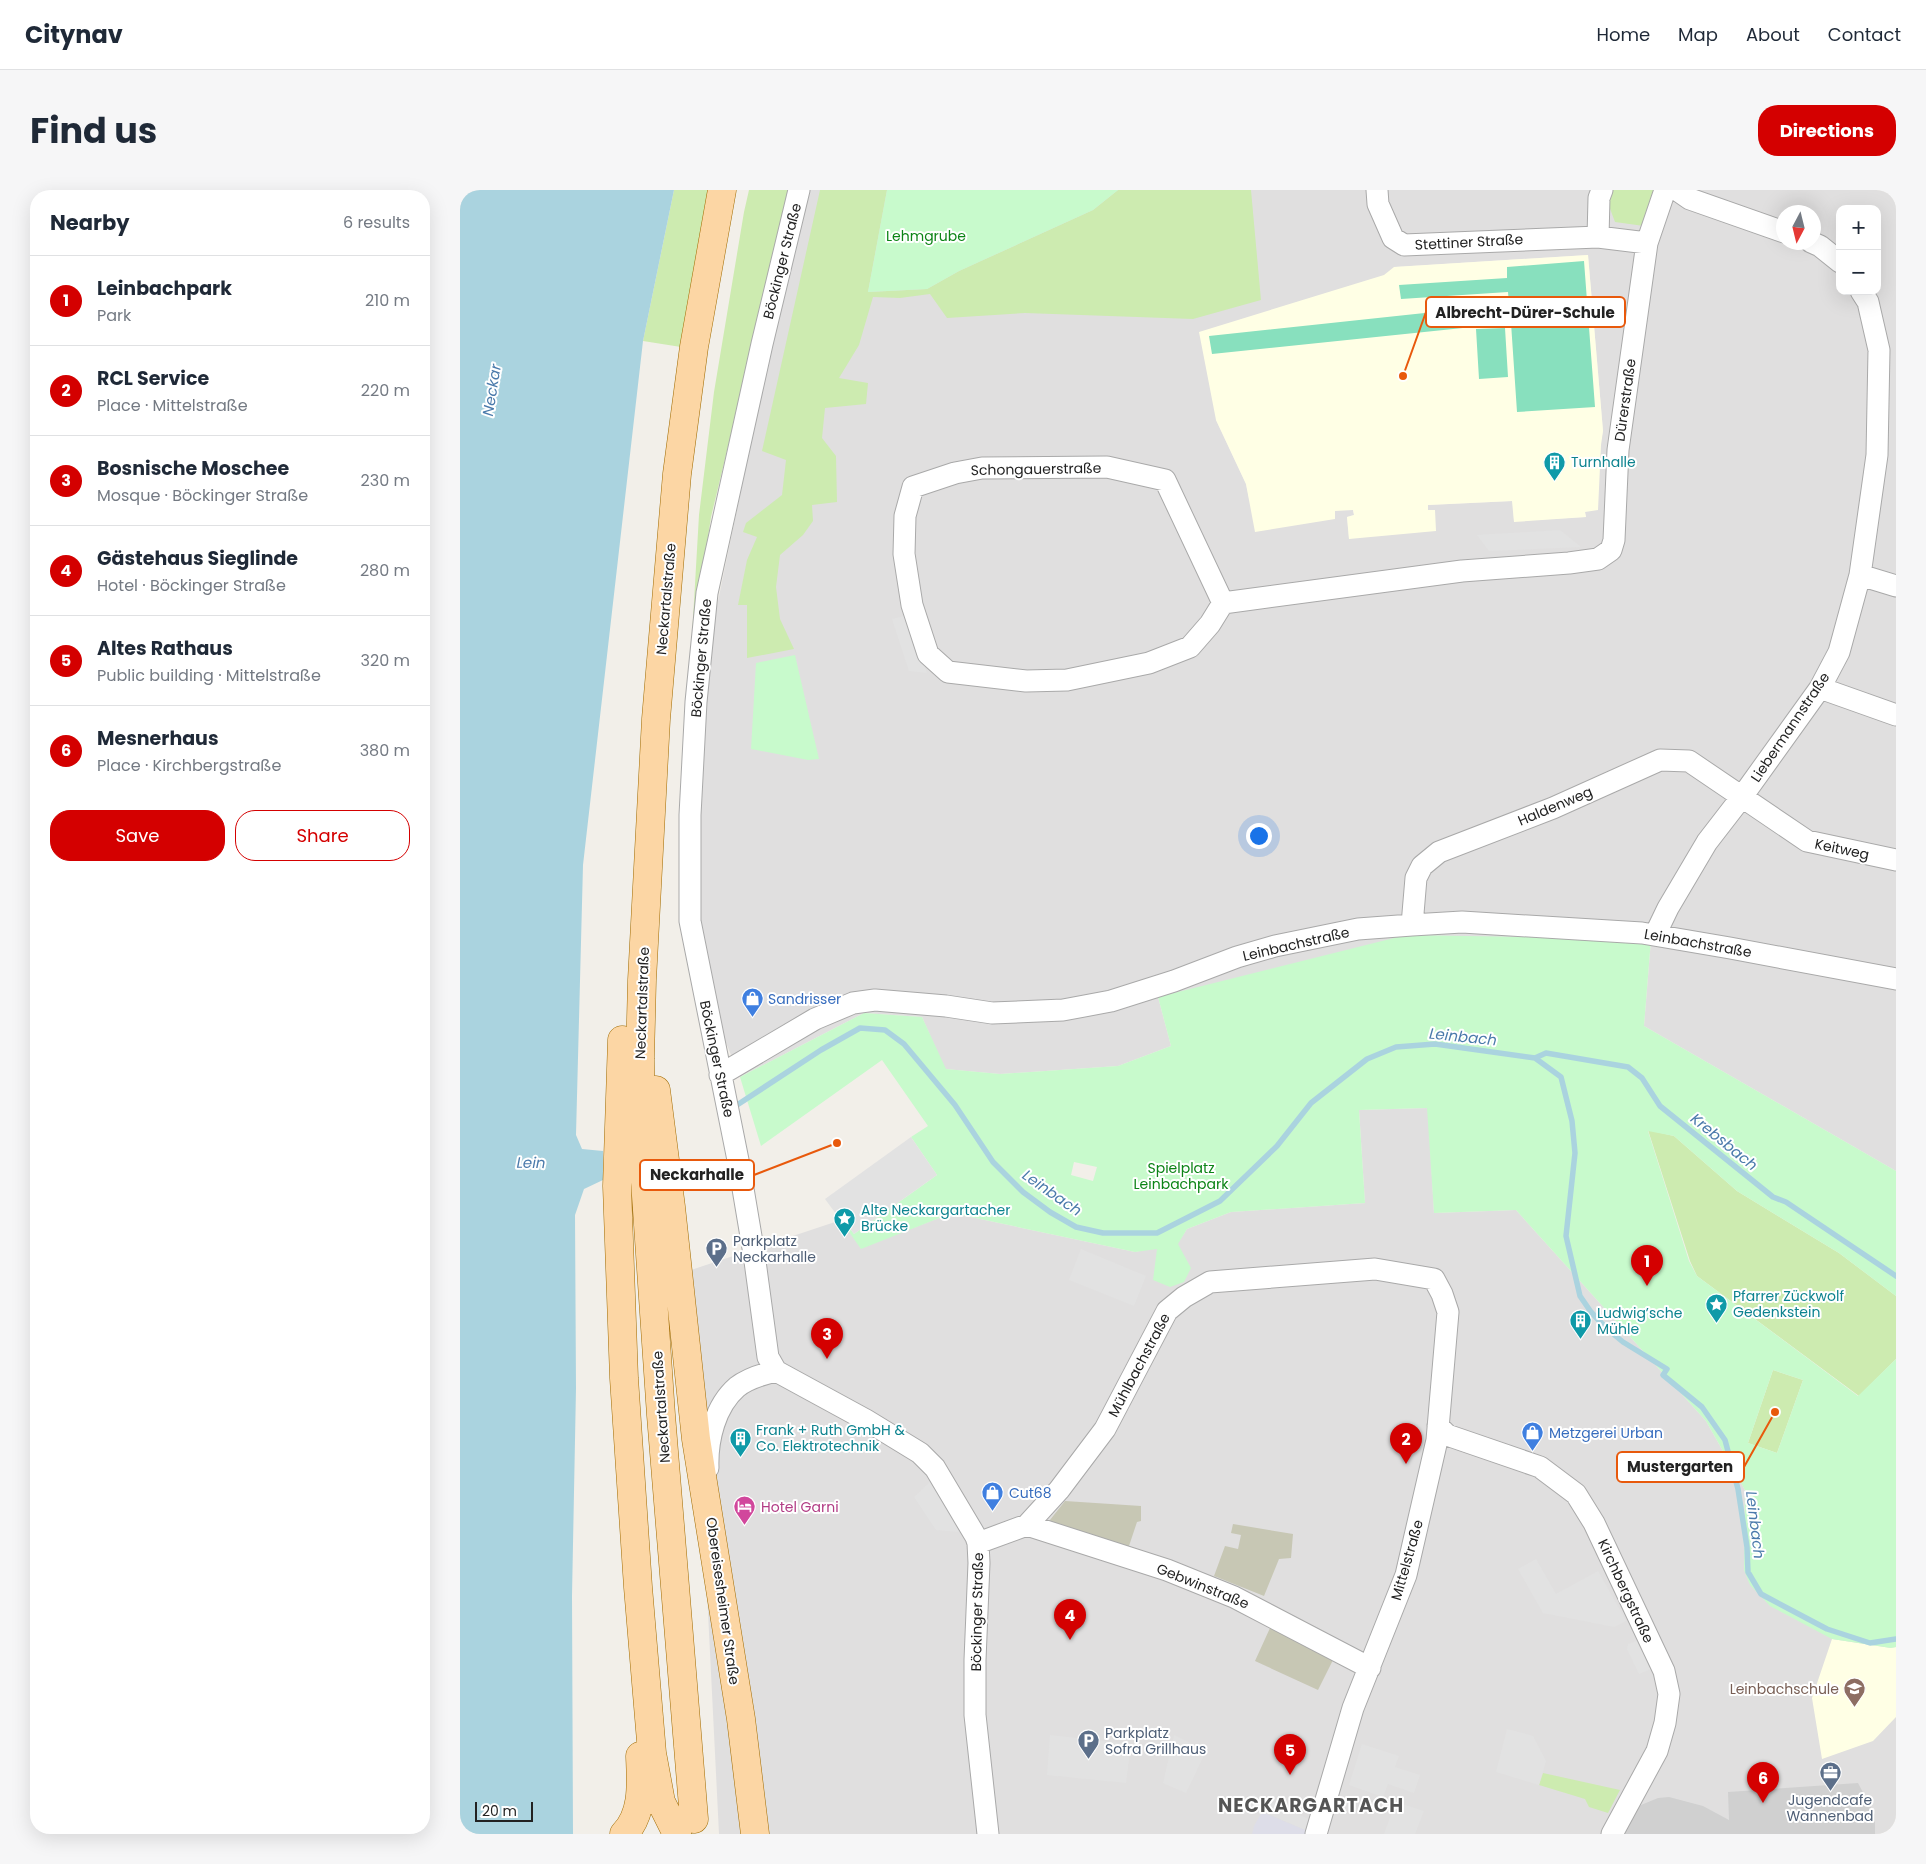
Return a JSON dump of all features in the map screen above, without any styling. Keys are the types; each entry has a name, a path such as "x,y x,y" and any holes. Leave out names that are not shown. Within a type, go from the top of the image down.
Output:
{"main road":[{"name":"Neckartalstraße","path":"685,1826 661,1415 641,1122 640,1059 642,980 656,719 677,474 694,347 722,190"},
{"path":"656,719 640,773 629,897 616,1186 624,1378 638,1587 652,1753 661,1802 685,1826"},
{"path":"642,980 671,1207 696,1439 712,1538"},
{"name":"Obereisesheimer Straße","path":"712,1538 740,1719 755,1834"},
{"path":"624,1834 632,1825 638,1813 641,1785 638,1587"}],"street":[{"name":"Böckinger Straße","path":"799,190 762,344 707,594 696,702 690,815 690,921 721,1082 733,1132 754,1254 768,1357 776,1370 866,1420 920,1453 935,1468 978,1543 975,1714 988,1834"},
{"name":"Stettiner Straße","path":"1377,190 1378,204 1393,238 1404,245 1598,237 1647,243"},
{"path":"1598,237 1599,198 1602,190"},
{"name":"Dürerstraße","path":"1223,603 1462,571 1570,563 1598,559 1611,550 1614,540 1620,432 1647,243 1665,190"},
{"path":"1677,190 1690,199 1776,229"},
{"path":"1821,247 1836,259"},
{"name":"Liebermannstraße","path":"1655,935 1668,908 1707,842 1742,798 1820,688 1839,652 1860,575 1877,455 1879,350 1868,302 1864,295"},
{"name":"Schongauerstraße","path":"1106,467 1164,480 1223,603 1210,624 1190,647 1149,663 1067,680 1026,681 948,672 928,654 912,605 904,554 906,516 913,487 955,472 982,468 1106,467"},
{"path":"1860,575 1896,586"},
{"path":"1820,688 1896,715"},
{"name":"Haldenweg","path":"1412,925 1416,878 1422,866 1439,852 1553,808 1660,760 1689,761 1742,798"},
{"name":"Keitweg","path":"1742,798 1807,841 1896,860"},
{"name":"Leinbachstraße","path":"721,1082 815,1019 853,1003 875,1000 946,1006 992,1014 1063,1010 1111,1001 1174,981 1237,957 1275,946 1358,930 1412,925 1462,922 1622,931 1655,935 1896,979"},
{"name":"Mühlbachstraße","path":"978,1543 1027,1525 1059,1490 1105,1429 1167,1311 1184,1297 1210,1282 1312,1273 1375,1269 1434,1279"},
{"name":"Mittelstraße","path":"1316,1834 1353,1708 1406,1575 1437,1440 1448,1312 1442,1294 1434,1279"},
{"name":"Obereisesheimer Straße","path":"712,1538 708,1456 710,1438 718,1413 725,1401 738,1386 757,1376 776,1370"},
{"name":"Kirchbergstraße","path":"1438,1426 1448,1435 1540,1467 1576,1494 1594,1523 1664,1671 1669,1694 1665,1723 1657,1751 1612,1834"},
{"name":"Gebwinstraße","path":"1027,1525 1166,1570 1234,1597 1370,1668"}],"shaded area":[{"path":"803,190 1896,190 1896,1171 1644,1026 1651,940 1158,997 1171,1046 1118,1066 1000,1074 945,1069 922,1017 864,1013 740,1077 722,1033 699,939 699,835 705,664","holes":["1588,255 1603,431 1585,512 1586,517 1514,521 1513,501 1428,505 1428,510 1349,539 1347,517 1354,515 1353,510 1335,510 1249,498 1246,484 1216,420 1395,267"]},
{"path":"1588,255 1603,431 1598,510 1585,512 1586,517 1514,522 1512,501 1428,505 1428,510 1435,510 1436,531 1349,539 1347,517 1354,515 1353,510 1335,511 1335,519 1255,532 1246,484 1216,420 1199,332 1384,275 1394,267"},
{"path":"1560,530 1581,547 1489,551 1477,535"},
{"path":"907,615 927,673 909,671 892,619"},
{"path":"1428,1108 1434,1213 1516,1210 1706,1421 1745,1490 1744,1570 1891,1648 1896,1647 1896,1834 719,1834 691,1270 841,1220 861,1248 952,1213 1135,1252 1178,1243 1187,1229 1231,1212 1365,1203 1359,1110"},
{"name":"Parkplatz Neckarhalle","path":"911,1137 937,1175 854,1234 825,1199"},
{"path":"1081,1249 1146,1276 1134,1306 1069,1280"},
{"path":"930,1482 946,1506 959,1532 936,1530 914,1497"},
{"path":"1065,1501 1141,1506 1141,1521 1137,1522 1128,1549 1046,1525"},
{"path":"1233,1524 1293,1534 1291,1558 1279,1559 1264,1596 1214,1576 1225,1546 1238,1549 1241,1535 1231,1533"},
{"path":"1536,1559 1556,1594 1598,1571 1626,1621 1614,1627 1543,1613 1518,1569"},
{"path":"1270,1628 1334,1658 1318,1690 1255,1661"},
{"name":"Leinbachschule","path":"1832,1639 1891,1648 1896,1647 1896,1717 1873,1741 1822,1759 1812,1698"},
{"path":"1640,1640 1651,1669 1639,1674 1627,1649 1628,1644"},
{"path":"1507,1729 1533,1736 1546,1761 1539,1785 1496,1772"},
{"name":"Parkplatz Sofra Grillhaus","path":"1050,1735 1131,1744 1126,1783 1047,1775"},
{"path":"1174,1735 1206,1751 1186,1793 1163,1783"},
{"path":"1362,1744 1399,1756 1395,1767 1420,1775 1414,1793 1388,1784 1383,1797 1349,1785"},
{"path":"1858,1783 1875,1815 1875,1834 1620,1834 1641,1805 1658,1798 1669,1797 1703,1806 1729,1820 1728,1792"},
{"path":"1253,1794 1309,1819 1305,1830 1248,1805"},
{"path":"1396,1802 1424,1811 1415,1834 1384,1834"},
{"path":"1262,1812 1305,1830 1310,1834 1252,1834"}],"green space":[{"path":"674,190 714,190 681,347 643,341"},
{"path":"749,190 790,190 711,517 691,653 699,515 714,392"},
{"path":"820,190 887,190 868,292 927,289 959,271 1093,210 1118,190 1251,190 1261,300 1193,319 1025,313 947,318 930,294 900,298 873,297 859,345 839,378 868,383 866,404 825,408 822,438 836,456 837,502 812,505 813,521 803,535 780,555 776,587 780,619 794,649 747,658 747,605 738,605 747,560 757,537 743,532 746,523 782,495 786,460 762,451"},
{"name":"Lehmgrube","path":"887,190 1118,190 1093,210 959,271 927,289 868,292"},
{"path":"1611,190 1654,190 1644,226 1615,222 1609,206"},
{"path":"1584,261 1595,407 1517,412 1511,323 1212,354 1209,336 1509,304 1508,292 1401,299 1399,285 1507,278 1507,267"},
{"path":"1505,328 1508,377 1479,379 1476,329"},
{"path":"795,655 819,759 808,760 751,749 756,663"},
{"name":"Spielplatz Leinbachpark","path":"1406,935 1651,939 1644,1026 1896,1171 1896,1296 1839,1253 1737,1191 1674,1136 1648,1131 1689,1261 1697,1276 1858,1396 1896,1359 1896,1647 1891,1648 1832,1639 1770,1606 1750,1585 1744,1570 1745,1490 1706,1421 1516,1210 1434,1213 1427,1108 1359,1110 1365,1203 1231,1212 1187,1229 1178,1244 1191,1268 1184,1282 1170,1287 1153,1280 1157,1249 1135,1252 952,1213 861,1249 839,1218 841,1216 854,1234 937,1175 911,1137 928,1126 882,1060 761,1146 740,1077 864,1013 922,1017 946,1069 1000,1074 1118,1066 1171,1046 1158,997","holes":["1074,1162 1097,1167 1093,1181 1071,1175","1773,1370 1803,1380 1777,1453 1748,1443"]},
{"path":"1648,1130 1674,1136 1737,1191 1839,1253 1896,1296 1896,1359 1859,1396 1697,1276 1690,1261"},
{"path":"1773,1370 1803,1380 1777,1453 1748,1443"},
{"path":"1543,1773 1620,1790 1608,1813 1589,1807 1585,1799 1539,1785"}],"water":[{"path":"460,190 674,190 643,341 583,865 576,1135 582,1149 603,1151 603,1180 584,1189 575,1215 576,1388 572,1596 573,1834 460,1834"}],"waterway":[{"name":"Leinbach","path":"734,1107 821,1050 860,1028 885,1030 904,1044 955,1105 993,1162 1023,1192 1050,1212 1076,1227 1103,1233 1157,1233 1220,1201 1277,1146 1311,1103 1367,1059 1396,1047 1435,1044 1535,1058 1561,1077 1572,1121 1575,1153 1566,1236 1580,1296 1591,1312 1606,1328 1623,1342 1667,1369 1663,1375 1702,1407 1725,1440 1738,1489 1747,1547 1748,1572 1761,1594 1827,1629 1870,1643 1896,1639"},
{"name":"Krebsbach","path":"1535,1058 1546,1053 1628,1067 1642,1078 1660,1106 1773,1197 1786,1202 1896,1276"}],"place":[{"name":"Albrecht-Dürer-Schule","path":"1403,376"},
{"name":"Turnhalle","path":"1555,481"},
{"name":"Sandrisser","path":"752,1018"},
{"name":"Neckarhalle","path":"837,1143"},
{"name":"Alte Neckargartacher Brücke","path":"845,1237"},
{"name":"Parkplatz Neckarhalle","path":"717,1268"},
{"name":"Leinbachpark","path":"1647,1286"},
{"name":"Pfarrer Zückwolf Gedenkstein","path":"1717,1323"},
{"name":"Ludwig’sche Mühle","path":"1581,1340"},
{"name":"Bosnische Moschee","path":"827,1359"},
{"name":"Mustergarten","path":"1775,1412"},
{"name":"Metzgerei Urban","path":"1533,1452"},
{"name":"Frank + Ruth GmbH & Co. Elektrotechnik","path":"740,1457"},
{"name":"RCL Service","path":"1406,1464"},
{"name":"Cut68","path":"993,1512"},
{"name":"Hotel Garni","path":"745,1526"},
{"name":"Gästehaus Sieglinde","path":"1070,1640"},
{"name":"Leinbachschule","path":"1855,1708"},
{"name":"Parkplatz Sofra Grillhaus","path":"1089,1760"},
{"name":"Altes Rathaus","path":"1290,1775"},
{"name":"Jugendcafe Wannenbad","path":"1830,1791"},
{"name":"Mesnerhaus","path":"1763,1803"}],"district":[{"name":"NECKARGARTACH","path":"1311,1805"}],"water label":[{"name":"Neckar","path":"492,390"},
{"name":"Lein","path":"531,1163"}]}
